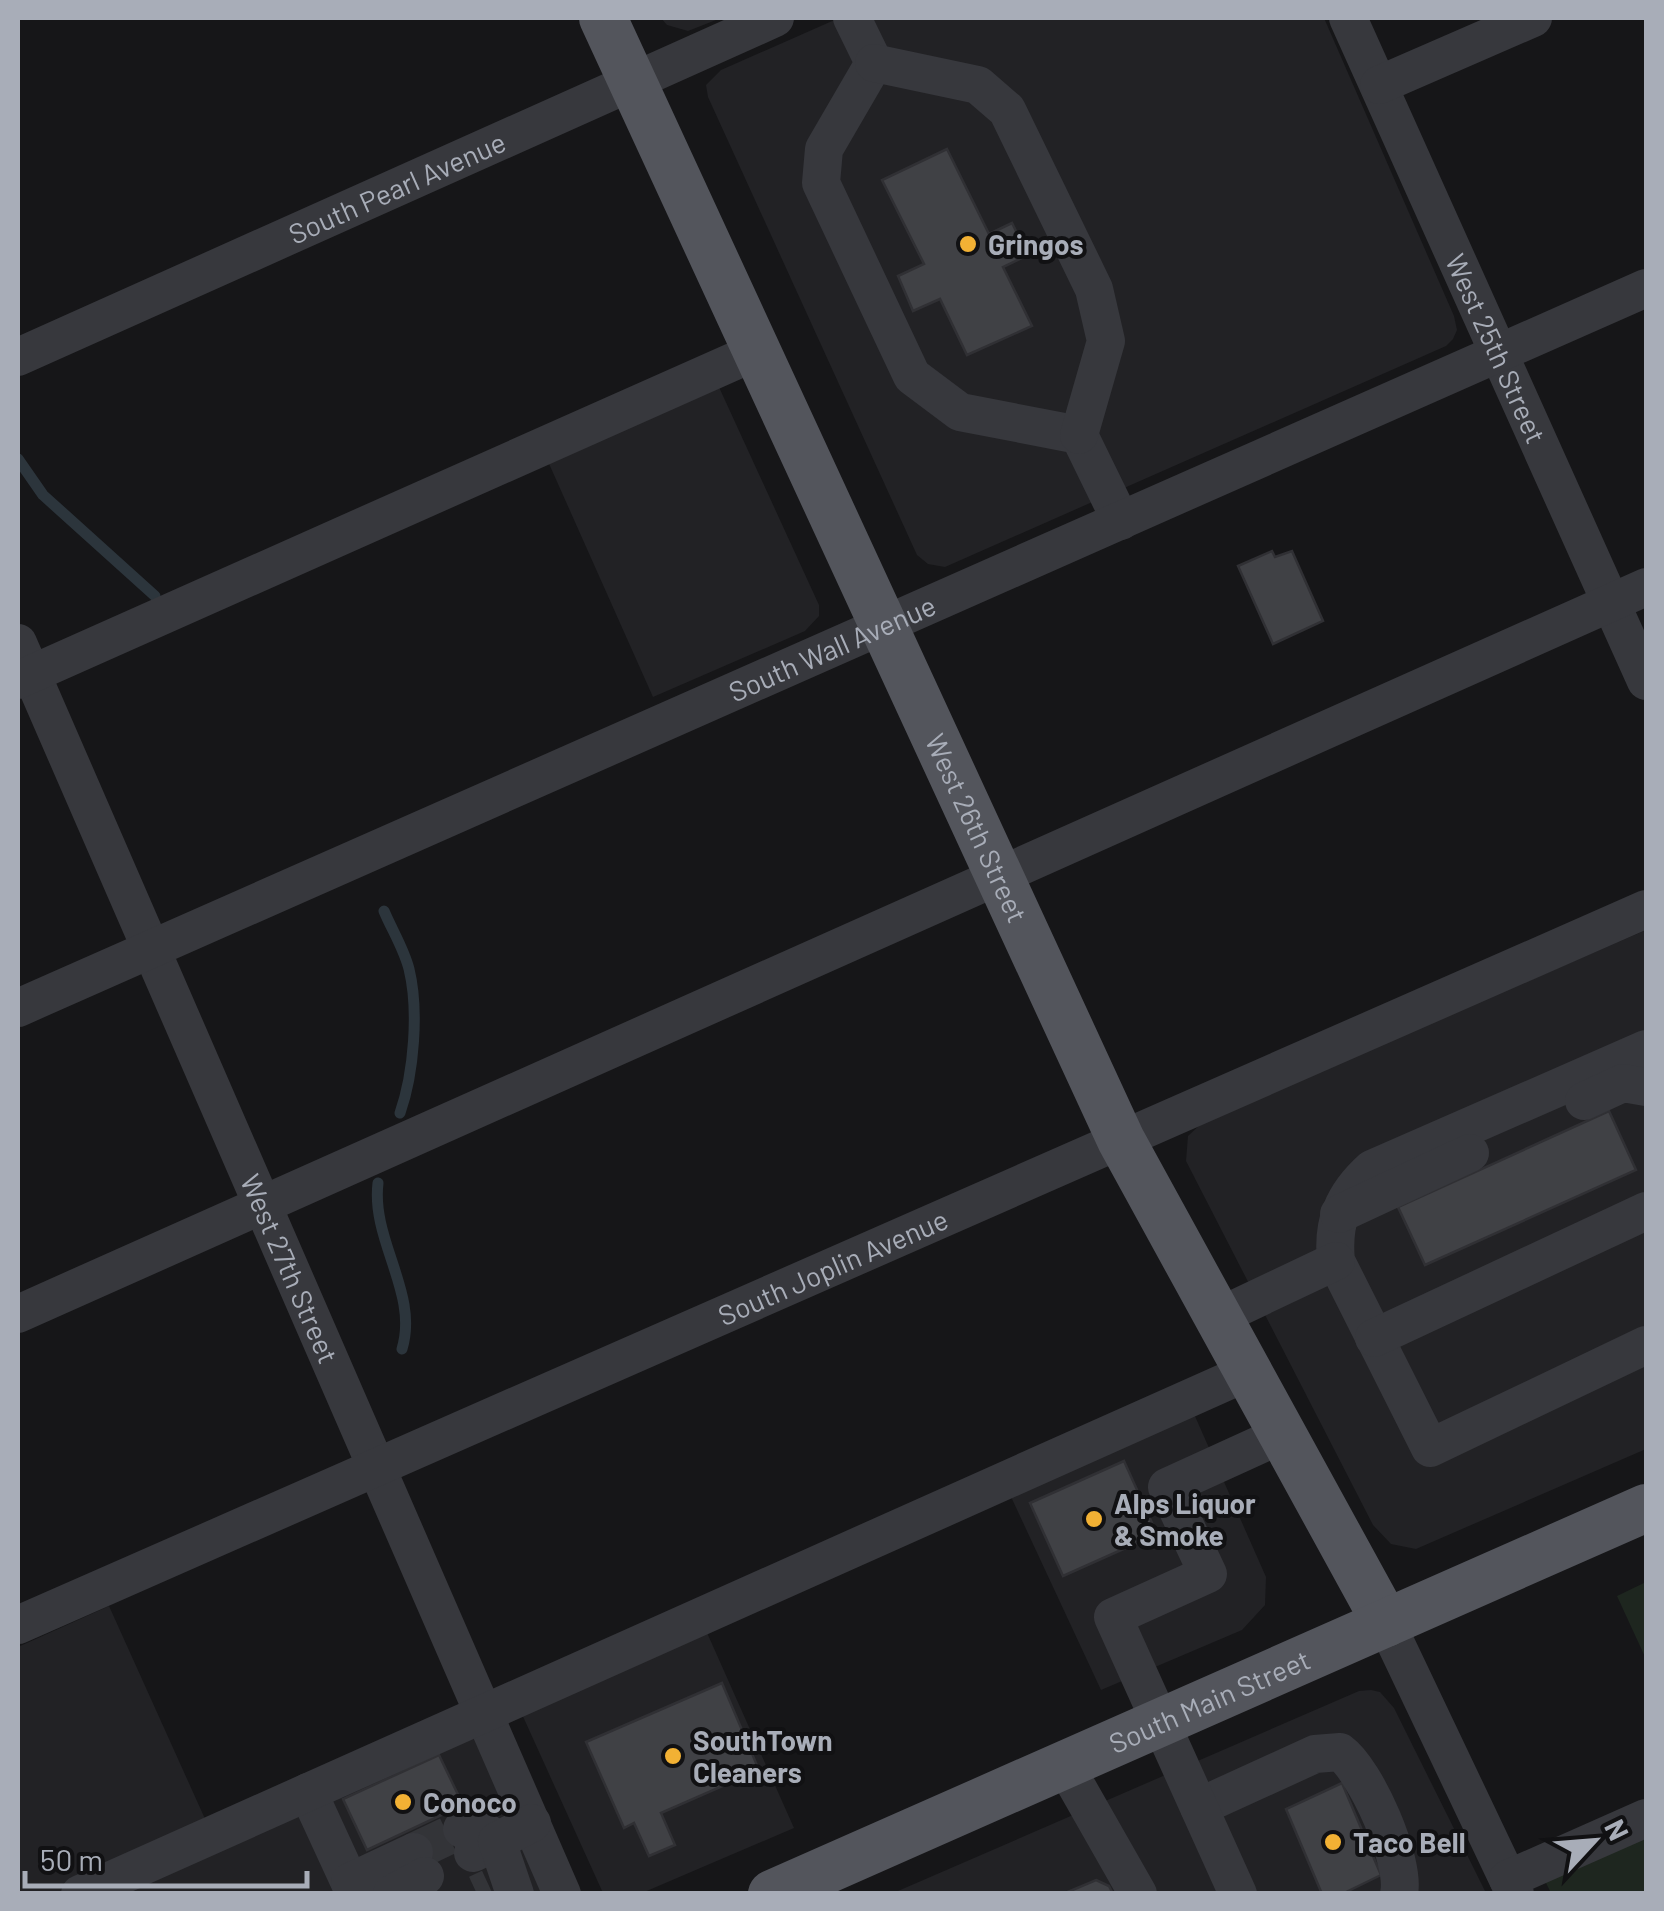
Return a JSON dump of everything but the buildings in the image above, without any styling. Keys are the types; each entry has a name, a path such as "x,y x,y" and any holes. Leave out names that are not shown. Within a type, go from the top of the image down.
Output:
{"main road":[{"name":"West 26th Street","path":"603,18 1121,1140 1386,1622"},
{"name":"South Main Street","path":"772,1894 1646,1508"}],"street":[{"name":"South Pearl Avenue","path":"18,358 775,18"},
{"path":"852,18 874,63"},
{"name":"West 25th Street","path":"1348,18 1646,681"},
{"path":"1378,85 1533,18"},
{"path":"874,63 824,149 822,183 912,376 960,412 1078,435"},
{"path":"874,63 978,85 1007,110 1094,289 1106,342 1078,435 1121,521"},
{"name":"South Wall Avenue","path":"18,1008 1646,288"},
{"path":"22,666 757,351"},
{"path":"18,1314 1646,588"},
{"name":"West 27th Street","path":"22,666 154,948 562,1894"},
{"name":"South Joplin Avenue","path":"18,1625 1646,909"},
{"path":"1642,1358 1430,1448 1336,1261 1333,1233 1352,1187 1372,1169 1646,1050"},
{"path":"1339,1214 1623,1083 1646,1087"},
{"path":"1374,1338 1646,1211"},
{"path":"1218,1317 1336,1261"},
{"path":"80,1894 1248,1372"},
{"path":"1238,1894 1113,1616 1208,1574 1167,1487 1283,1434"},
{"path":"1386,1622 1511,1886 1646,1818"},
{"path":"1199,1807 1315,1754 1340,1752 1360,1772 1400,1866 1399,1894"},
{"path":"1064,1764 1129,1885 1138,1894"},
{"path":"308,1792 352,1888 411,1874"},
{"path":"506,1886 478,1841 532,1823"}],"shaded area":[{"path":"661,18 721,18 688,31 667,25"},
{"path":"839,18 1324,18 1454,316 1457,330 1453,339 1446,346 945,567 928,564 917,555 708,97 706,85 721,70"},
{"path":"707,361 819,605 819,616 805,631 653,697 538,439"},
{"path":"1646,930 1646,1449 1416,1549 1391,1544 1373,1525 1186,1161 1188,1136 1204,1121"},
{"path":"1183,1389 1266,1577 1265,1605 1242,1630 1101,1690 999,1471"},
{"path":"1646,1582 1646,1659 1617,1596"},
{"path":"109,1606 206,1821 467,1708 548,1893 18,1893 18,1647"},
{"path":"696,1608 794,1828 642,1893 603,1893 511,1690"},
{"path":"1359,1691 1380,1692 1394,1708 1486,1893 891,1894"},
{"path":"1646,1823 1646,1893 1551,1893 1540,1871"}],"waterway":[{"path":"18,459 43,495 155,596"},
{"path":"384,911 407,962 414,1003 412,1061 400,1113"},
{"path":"378,1183 381,1226 404,1308 402,1349"}],"tunnel":[{"path":"414,1852 462,1829"},
{"path":"477,1894 490,1888"}],"place":[{"name":"Gringos","path":"968,244"},
{"name":"Alps Liquor & Smoke","path":"1094,1519"},
{"name":"SouthTown Cleaners","path":"673,1756"},
{"name":"Conoco","path":"403,1802"},
{"name":"Taco Bell","path":"1333,1842"}]}
